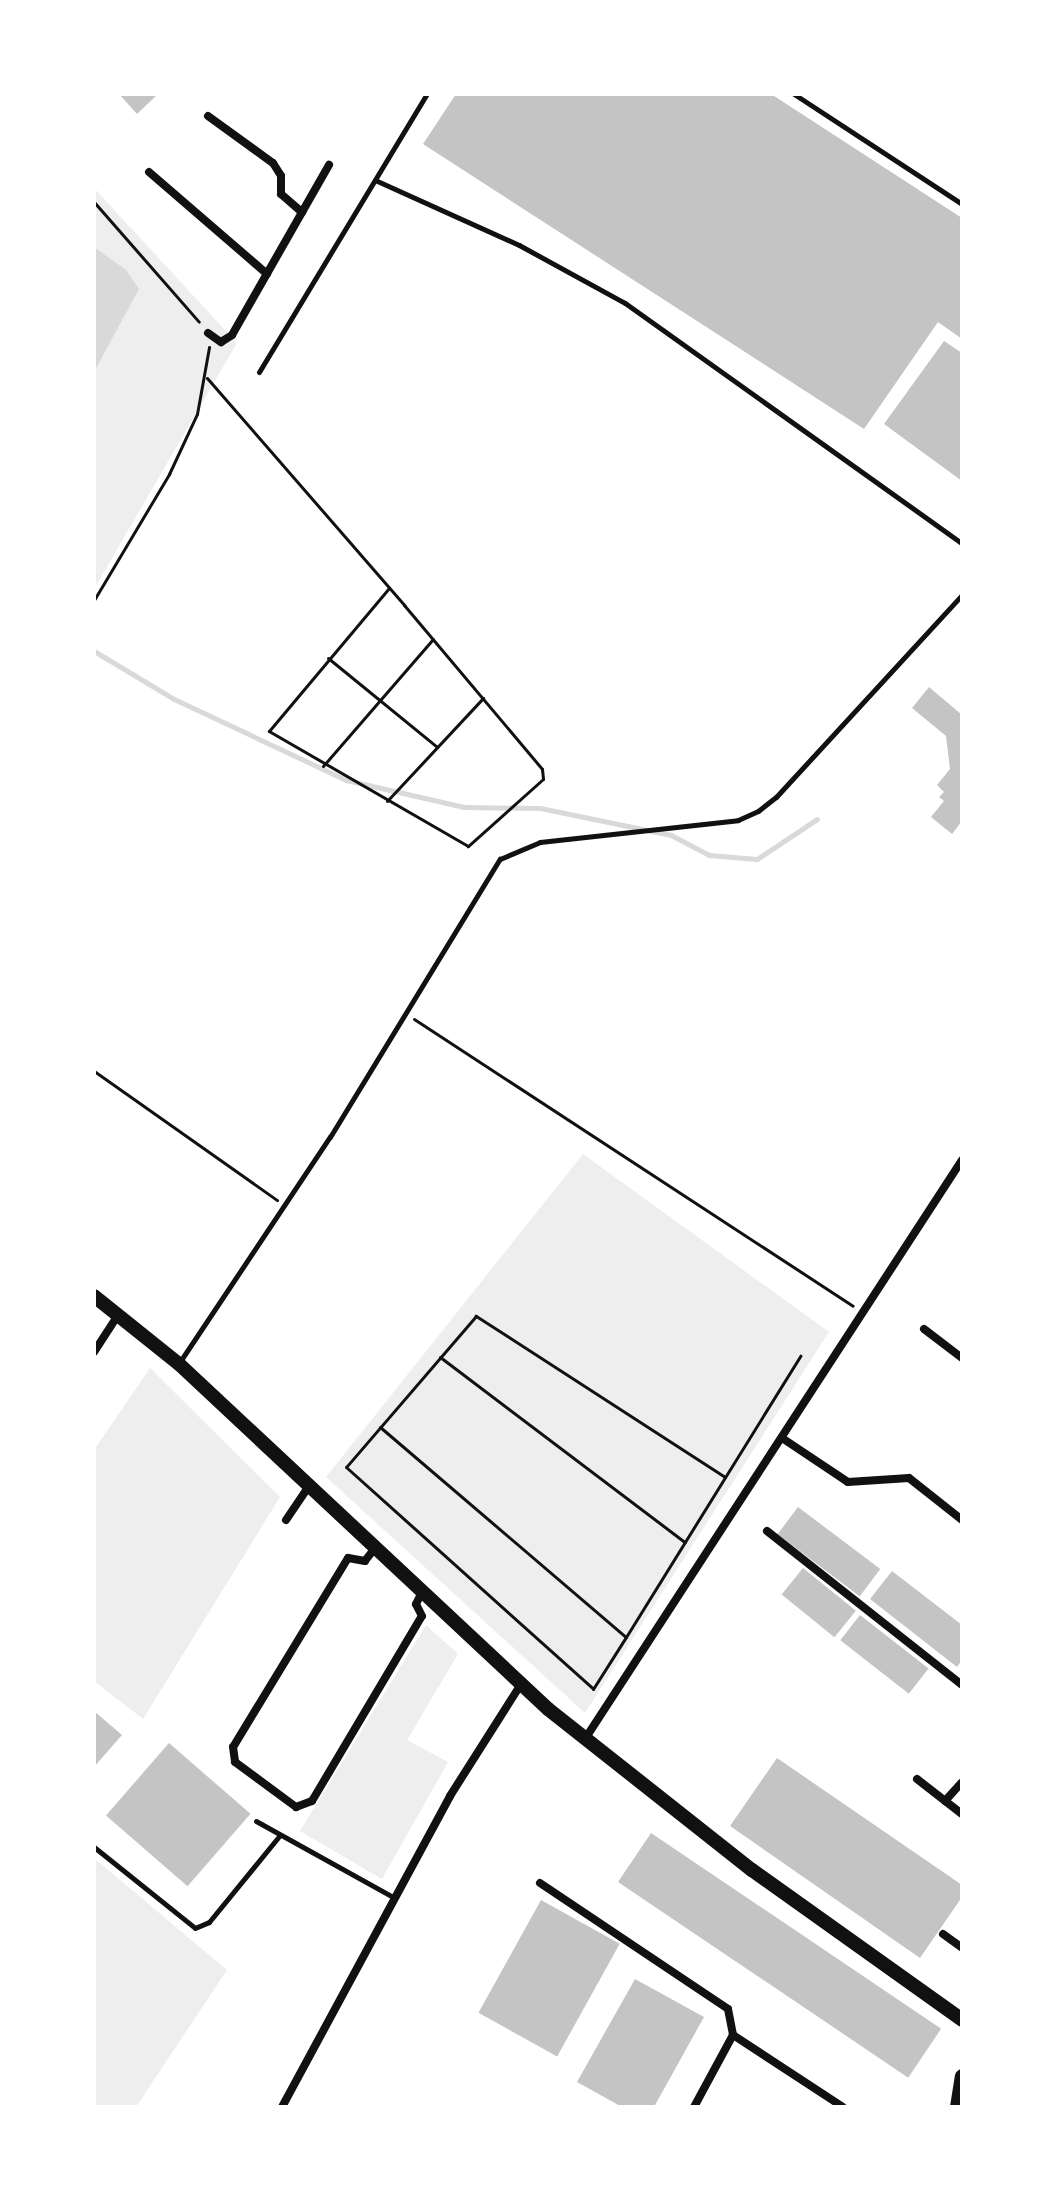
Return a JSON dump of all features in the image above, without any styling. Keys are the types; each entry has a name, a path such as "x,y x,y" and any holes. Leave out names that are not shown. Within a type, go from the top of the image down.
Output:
{"street":[{"path":"208,116 273,163 281,176 281,194 302,212"},
{"path":"208,333 221,342 232,335 329,165"},
{"path":"149,172 267,274"},
{"path":"585,1739 962,1160"},
{"path":"94,1296 179,1364 521,1684 585,1739 752,1870 962,2020"},
{"path":"94,1352 118,1315"},
{"path":"924,1329 962,1358"},
{"path":"782,1438 848,1482 909,1478 962,1520"},
{"path":"286,1520 309,1486"},
{"path":"767,1531 962,1685"},
{"path":"375,1548 365,1561 348,1558 233,1747 235,1762 296,1807 312,1801 422,1616 416,1604 422,1592"},
{"path":"282,2107 450,1796 521,1684"},
{"path":"917,1779 962,1814"},
{"path":"945,1801 962,1782"},
{"path":"540,1883 728,2009 733,2035 694,2107"},
{"path":"943,1934 962,1948"},
{"path":"733,2035 843,2107"},
{"path":"957,2107 962,2076"}],"lane":[{"path":"259,372 427,94"},
{"path":"794,94 962,204"},
{"path":"375,180 519,245 625,303 962,543"},
{"path":"179,1364 284,1206 500,859 540,842 643,833 738,820 776,797 962,595"},
{"path":"256,1821 395,1898"},
{"path":"94,1847 195,1928 209,1922 280,1835"}],"path":[{"path":"94,202 208,333 207,378 197,414 169,474 94,600"},
{"path":"207,378 389,588 433,639 544,774 518,802 468,846 338,775 269,731 389,588"},
{"path":"323,766 433,639"},
{"path":"328,658 437,747"},
{"path":"386,802 483,698"},
{"path":"404,1013 863,1313"},
{"path":"94,1071 284,1206"},
{"path":"725,1477 476,1316 346,1467 593,1689 626,1637 800,1356"},
{"path":"440,1357 685,1542"},
{"path":"380,1427 626,1637"}],"shaded area":[{"path":"94,188 237,343 94,589"},
{"path":"94,247 126,270 139,289 94,372"},
{"path":"583,1154 829,1332 585,1713 326,1477"},
{"path":"150,1368 280,1497 143,1719 94,1681 94,1450"},
{"path":"426,1625 458,1654 407,1740 448,1762 382,1879 300,1831"},
{"path":"94,1858 227,1970 136,2107 94,2107"}],"building":[{"path":"119,94 158,94 137,114"},
{"path":"456,94 771,94 962,218 962,339 938,322 864,429 423,144"},
{"path":"944,341 962,353 962,481 884,424"},
{"path":"929,687 962,715 962,821 952,834 931,817 944,801 939,797 944,792 937,785 950,769 946,736 912,708"},
{"path":"798,1507 880,1569 860,1596 778,1534"},
{"path":"803,1568 856,1611 834,1637 782,1594"},
{"path":"892,1571 962,1625 962,1660 957,1667 870,1599"},
{"path":"860,1615 929,1669 909,1694 840,1640"},
{"path":"94,1711 122,1735 94,1767"},
{"path":"169,1743 251,1814 188,1886 106,1815"},
{"path":"777,1758 962,1885 962,1897 920,1958 730,1826"},
{"path":"651,1833 941,2029 908,2078 618,1882"},
{"path":"541,1900 620,1944 557,2056 478,2013"},
{"path":"635,1979 704,2017 654,2107 622,2107 577,2082"}],"waterway":[{"path":"94,651 174,699 346,780 464,807 540,808 671,835 709,855 757,859 817,819"}]}
